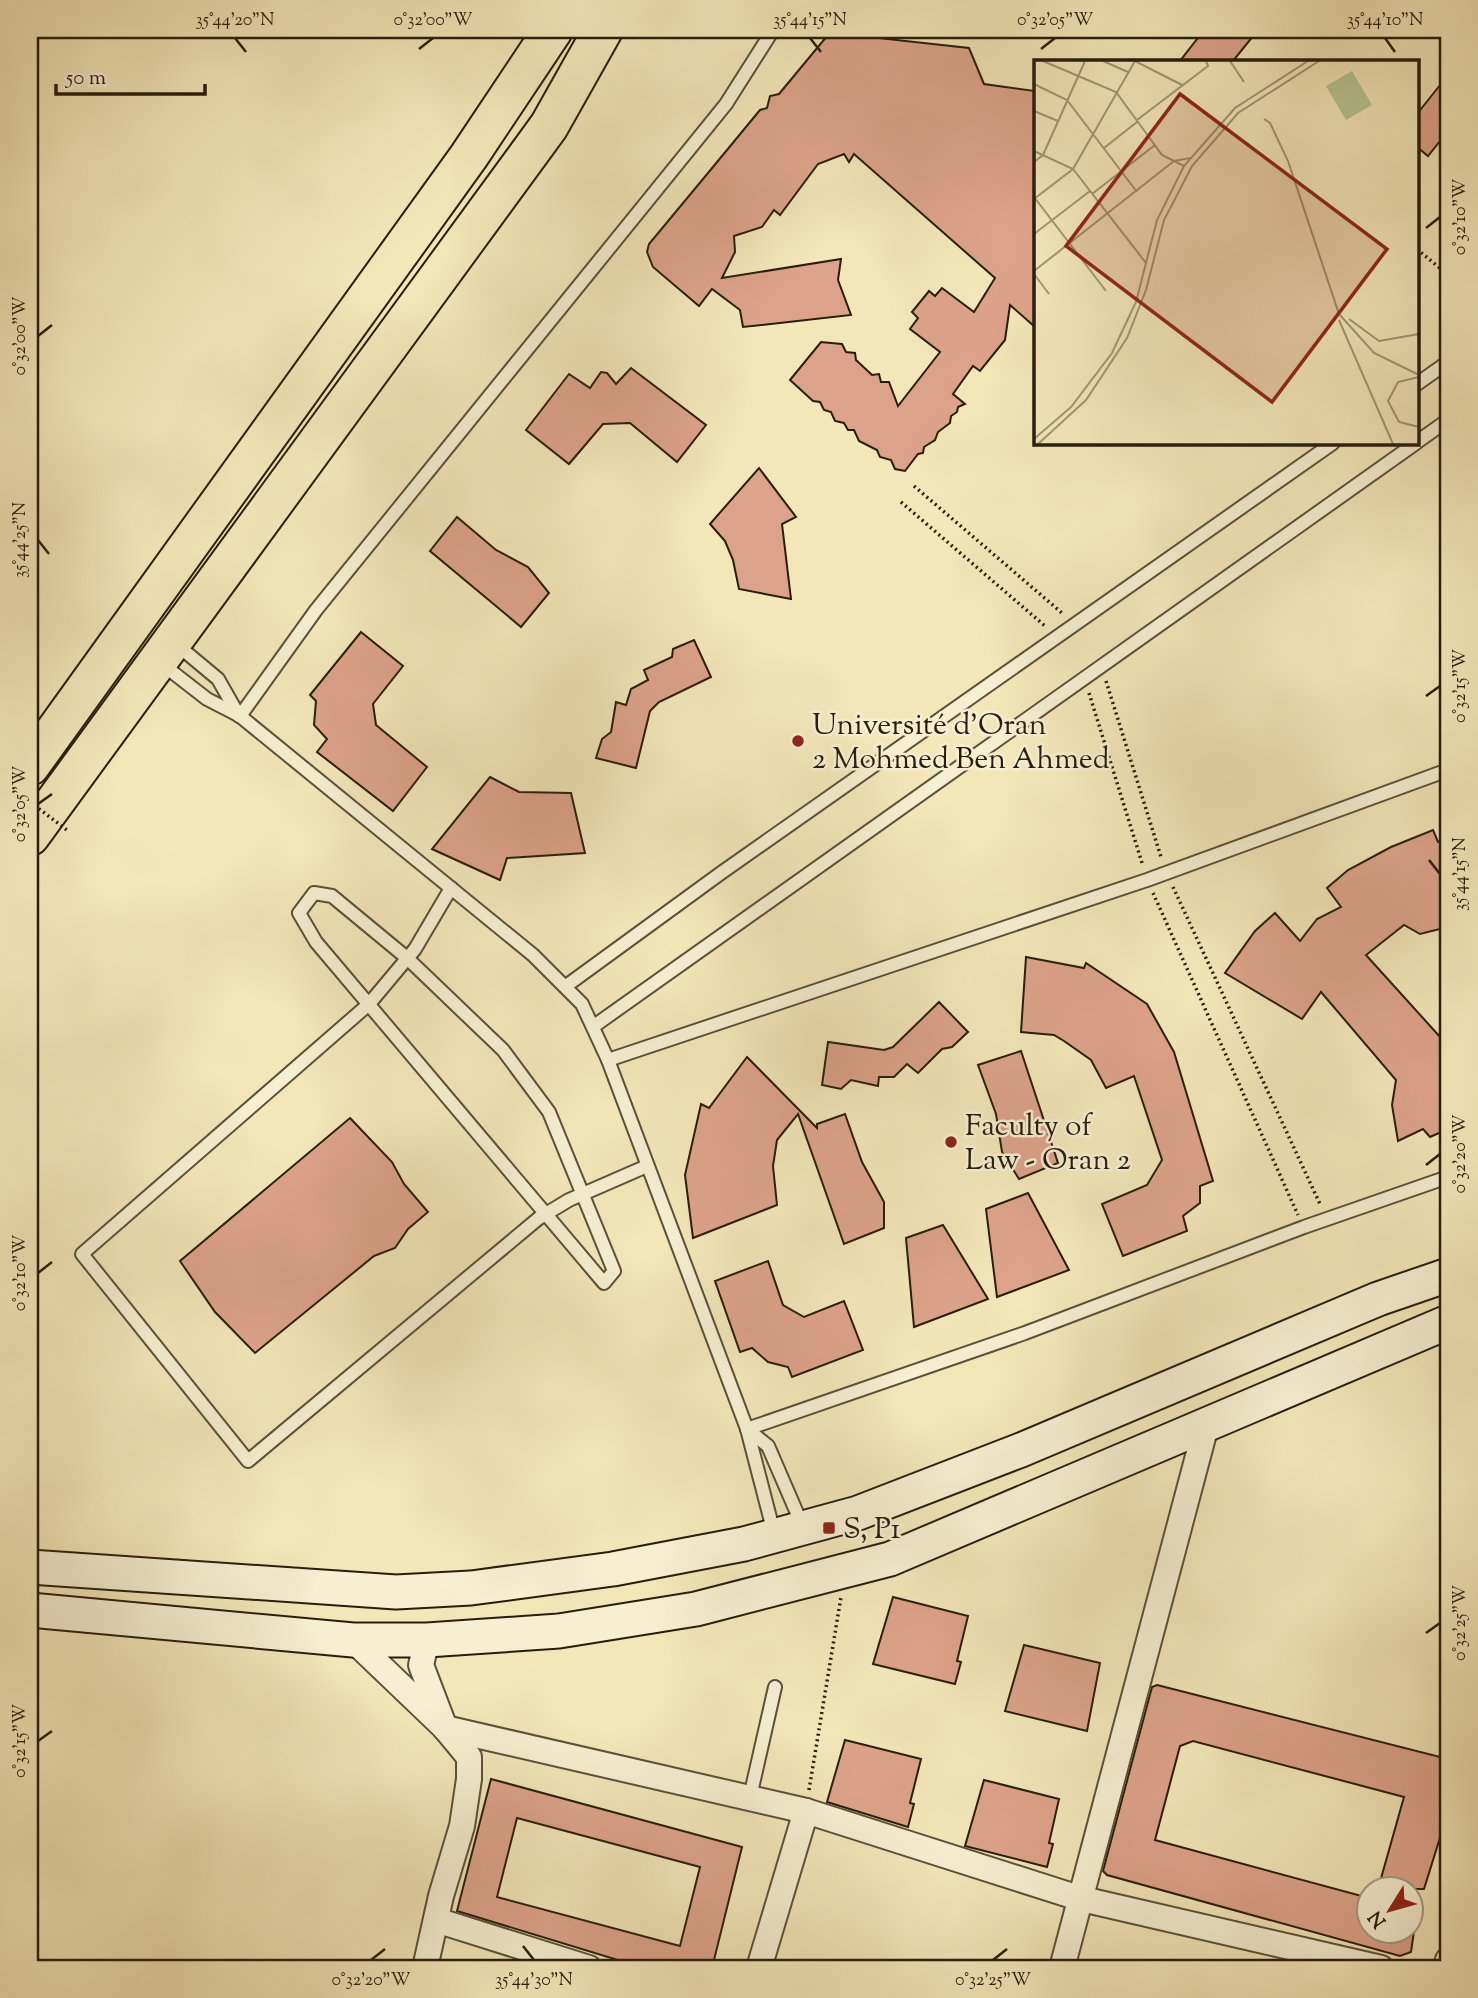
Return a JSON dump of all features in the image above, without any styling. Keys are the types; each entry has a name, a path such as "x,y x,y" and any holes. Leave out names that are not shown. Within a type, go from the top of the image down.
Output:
{"highway":[{"path":"30,766 469,156 553,30"},
{"path":"563,106 603,30"},
{"path":"30,836 617,30"}],"main road":[{"path":"30,1567 396,1592 471,1588 614,1569 789,1532 858,1513 1021,1450 1378,1299 1448,1275"},
{"path":"30,1610 353,1640 427,1640 559,1630 696,1609 890,1559 1448,1322"}],"street":[{"path":"1062,1968 1206,1426"},
{"path":"353,1640 446,1728 469,1757 469,1779 462,1826 425,1968"},
{"path":"427,1640 421,1664 446,1728"},
{"path":"446,1728 806,1811 1082,1899 1381,1968"},
{"path":"759,1968 806,1811"},
{"path":"436,1920 589,1968"},
{"path":"1446,1968 1448,1960"}],"lane":[{"path":"240,716 316,610 726,104 773,30"},
{"path":"1418,383 1448,362"},
{"path":"1418,441 1448,420"},
{"path":"566,986 1332,444"},
{"path":"594,1026 1413,444"},
{"path":"164,650 218,679 240,716"},
{"path":"164,650 207,699 240,716 451,888 566,986 582,1004 608,1060 747,1429 789,1532"},
{"path":"608,1060 1147,880 1448,769"},
{"path":"451,888 407,958 369,1004 82,1254 248,1461 545,1214 647,1166"},
{"path":"314,893 332,896 407,958 503,1050 549,1112 614,1271 604,1283 316,942 299,913 314,893"},
{"path":"747,1429 1025,1333 1304,1227 1448,1177"},
{"path":"747,1429 768,1446 789,1532"},
{"path":"750,1797 775,1687"}],"path":[{"path":"1418,250 1448,275"},
{"path":"914,486 1074,624"},
{"path":"901,502 1057,636"},
{"path":"1102,665 1166,873 1327,1219"},
{"path":"1084,678 1147,880 1304,1227"},
{"path":"30,802 67,830"},
{"path":"806,1811 845,1571"}],"building":[{"path":"832,30 884,30 878,38 969,48 984,84 1034,91 1034,326 1010,305 1005,340 980,371 973,366 953,394 965,404 958,407 957,412 951,416 950,423 938,432 935,440 924,447 923,453 918,454 905,471 895,469 891,460 880,457 877,450 859,441 854,430 848,430 844,423 835,421 831,412 824,410 820,402 813,401 790,380 821,342 842,344 846,352 855,353 856,360 872,375 879,374 881,382 889,382 898,406 940,352 910,329 918,318 912,312 929,291 935,296 942,288 974,312 995,278 854,154 849,162 844,154 818,164 780,215 774,210 762,227 734,236 735,252 722,278 841,259 838,280 851,315 743,327 740,310 712,289 699,306 653,267 647,252 649,244 760,110 767,108 770,96 779,94"},
{"path":"1185,30 1258,30 1234,60 1181,60 1197,39"},
{"path":"1448,75 1448,131 1428,156 1418,148 1418,113"},
{"path":"631,368 706,425 677,462 630,423 603,424 569,464 526,430 569,374 590,388 601,372 607,373 616,384"},
{"path":"759,468 796,517 782,524 791,599 739,589 733,560 725,541 710,524"},
{"path":"457,517 496,550 528,567 549,593 521,627 430,551"},
{"path":"361,632 403,666 373,704 376,725 427,767 393,811 317,752 327,739 314,725 316,701 310,695"},
{"path":"694,640 711,677 659,702 650,711 636,768 596,758 602,739 611,732 616,702 626,705 631,689 648,680 644,670 672,657 673,649"},
{"path":"490,777 519,792 571,793 585,853 507,858 500,880 432,849"},
{"path":"1433,830 1438,842 1448,837 1448,927 1420,934 1404,925 1366,955 1441,1038 1448,1035 1448,1129 1430,1137 1423,1129 1398,1141 1392,1105 1396,1080 1321,992 1302,1019 1225,973 1255,931 1275,913 1300,941 1317,919 1341,907 1327,888 1348,870 1391,847"},
{"path":"1026,957 1084,968 1086,963 1147,1004 1174,1052 1213,1181 1200,1186 1200,1203 1183,1216 1187,1231 1123,1256 1102,1204 1147,1185 1162,1160 1134,1076 1106,1088 1091,1060 1064,1041 1054,1035 1021,1032"},
{"path":"939,1002 968,1032 952,1047 942,1049 918,1073 907,1064 894,1077 879,1077 878,1086 851,1080 841,1089 822,1085 828,1042 884,1050 893,1047"},
{"path":"1021,1051 1058,1163 1019,1179 1002,1152 996,1114 978,1065"},
{"path":"747,1057 817,1128 817,1124 845,1114 862,1162 884,1202 884,1228 844,1244 798,1114 777,1140 773,1166 777,1205 693,1238 685,1175 701,1104 709,1108"},
{"path":"350,1118 392,1162 404,1184 428,1212 408,1229 395,1248 374,1256 255,1353 215,1312 180,1261"},
{"path":"1028,1193 1069,1270 997,1297 986,1209"},
{"path":"943,1225 988,1299 914,1327 906,1238"},
{"path":"768,1261 783,1305 804,1317 844,1301 863,1350 792,1377 788,1367 768,1362 752,1348 740,1352 715,1281"},
{"path":"893,1597 968,1616 957,1661 961,1662 955,1684 873,1664"},
{"path":"1024,1645 1100,1663 1087,1731 1005,1711"},
{"path":"1157,1685 1448,1759 1448,1812 1426,1883 1426,1876 1382,1876 1404,1797 1193,1741 1180,1746 1155,1840 1356,1894 1356,1944 1107,1875 1103,1871 1152,1687"},
{"path":"845,1740 921,1759 910,1803 914,1804 908,1827 827,1802"},
{"path":"491,1779 742,1847 712,1968 644,1968 457,1911","holes":["517,1818 700,1867 680,1946 497,1897"]},
{"path":"984,1780 1059,1799 1049,1843 1053,1844 1047,1867 965,1846"},
{"path":"1364,1946 1412,1946 1411,1952 1400,1956"}],"place":[{"name":"Université d'Oran 2 Mohmed Ben Ahmed","path":"798,741"},
{"name":"Faculty of Law - Oran 2","path":"951,1142"},
{"name":"S, P1","path":"829,1528"}]}
